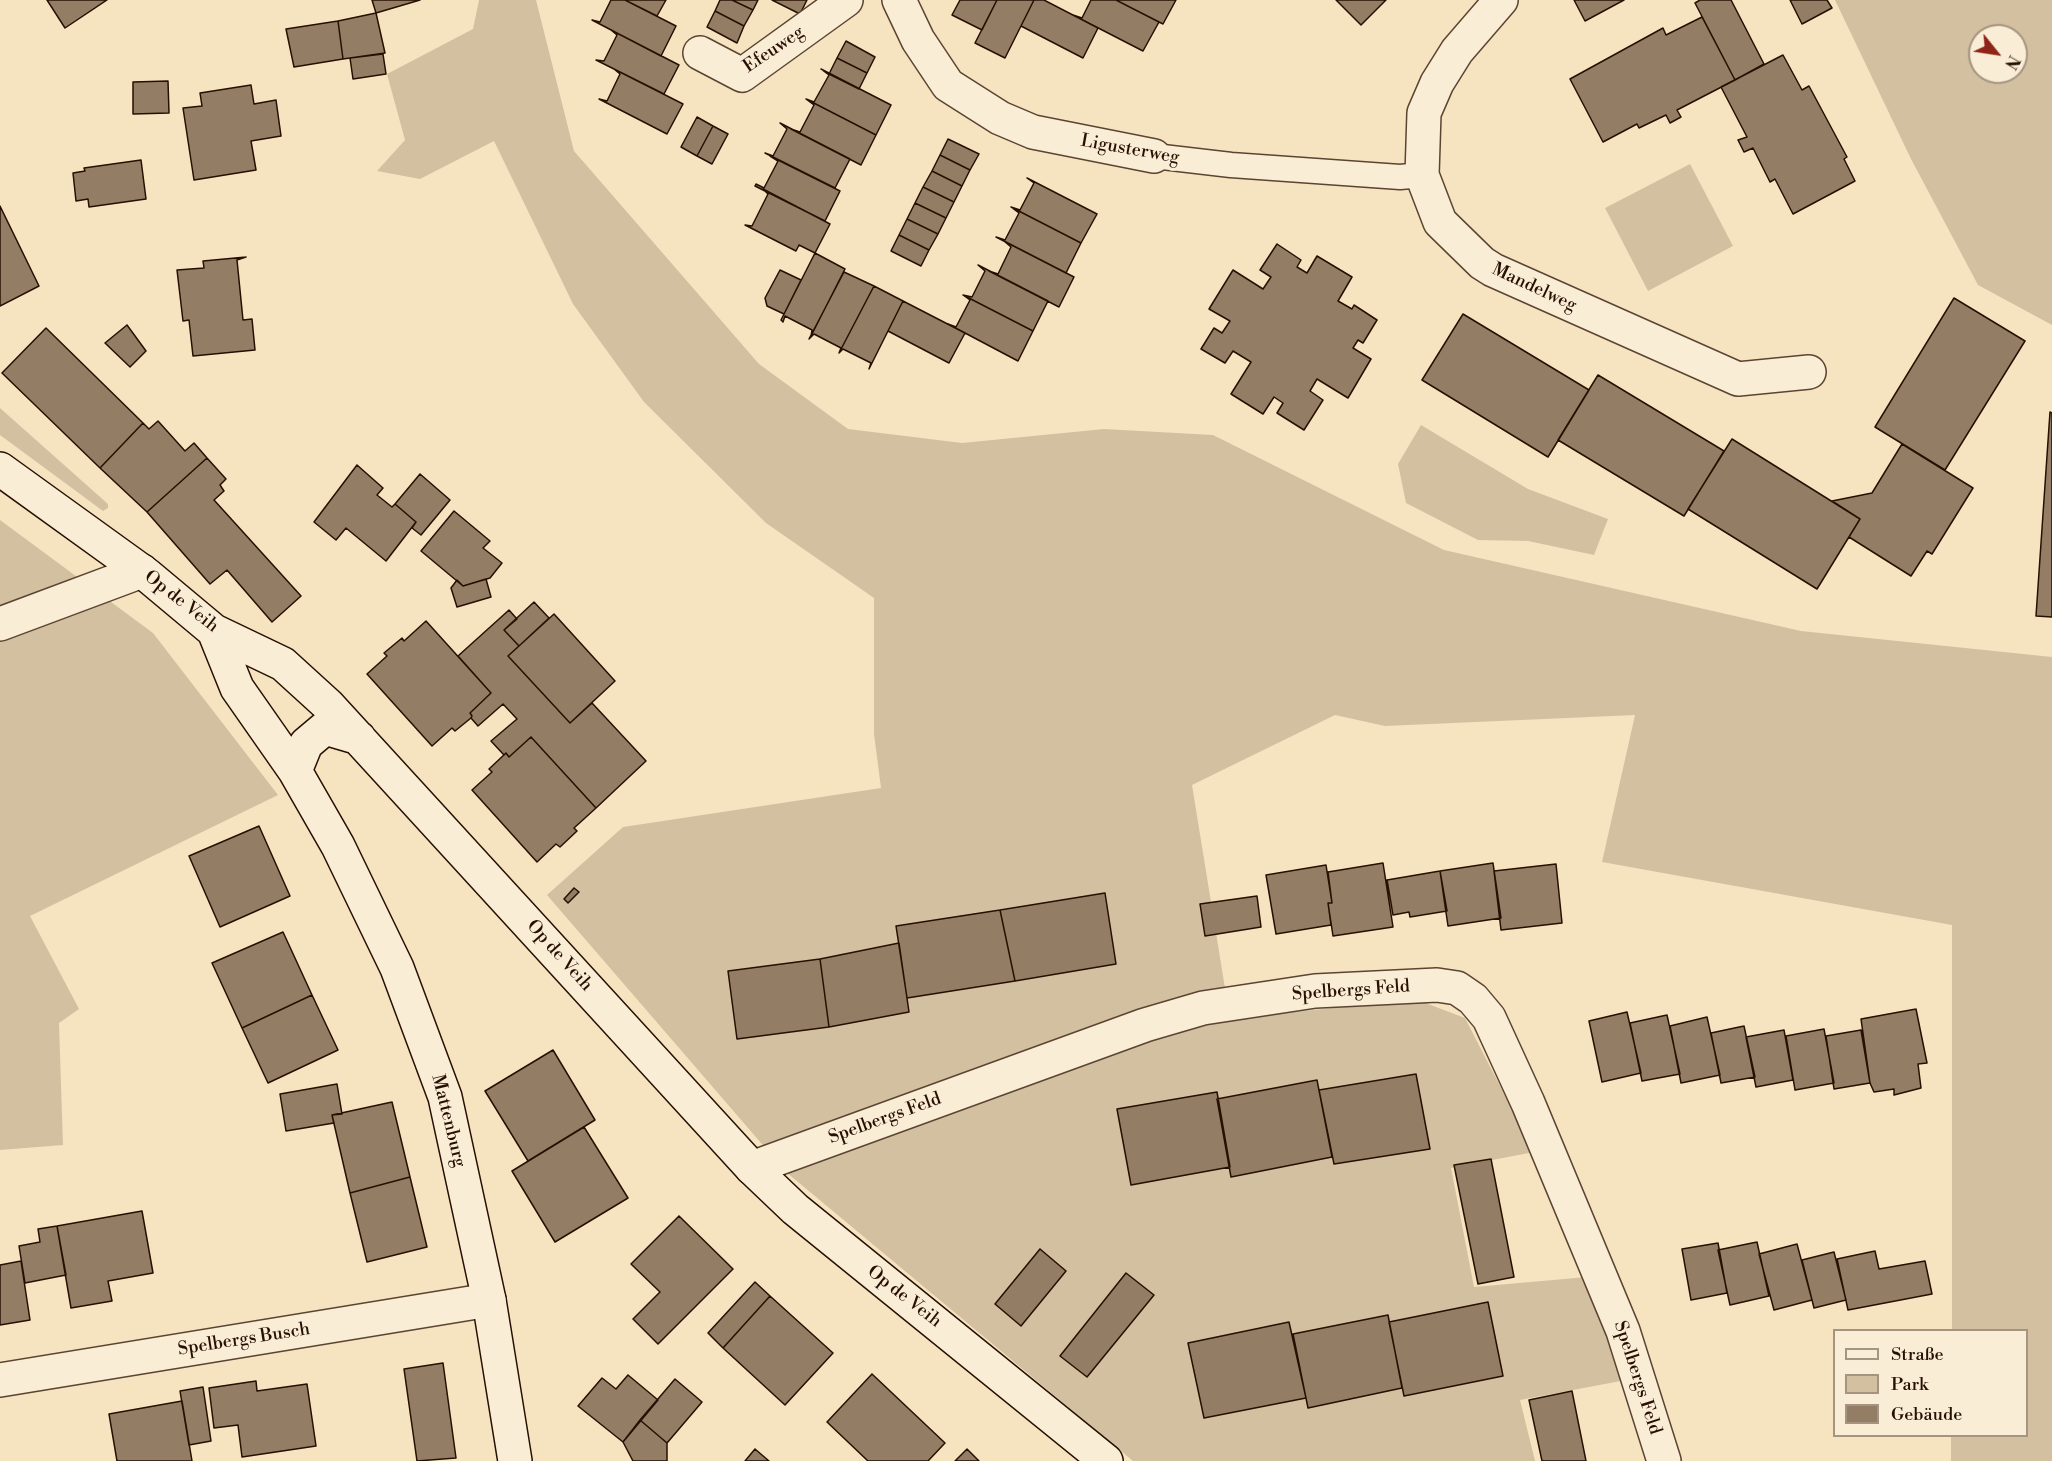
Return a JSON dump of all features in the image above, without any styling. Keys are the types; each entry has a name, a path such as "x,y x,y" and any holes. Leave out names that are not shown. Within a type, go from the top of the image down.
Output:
{"street":[{"name":"Efeuweg","path":"700,53 742,75 846,0"},
{"name":"Ligusterweg","path":"899,0 918,40 948,85 1000,118 1033,132 1154,156"},
{"name":"Mandelweg","path":"1501,0 1457,51 1437,83 1424,113 1422,175 1440,222 1482,263 1493,270 1738,378 1809,372"},
{"name":"Op de Veih","path":"0,469 142,571 214,631 283,664 328,705 359,738 752,1168 795,1209 1106,1461"},
{"path":"0,624 142,571"},
{"name":"Mattenburg","path":"214,631 237,688 295,771 338,846 397,968 445,1097 489,1300 515,1461"},
{"path":"295,771 306,744 325,728 359,738"},
{"name":"Spelbergs Feld","path":"752,1168 1145,1024 1203,1008 1315,991 1437,985 1457,988 1473,999 1489,1018 1528,1103 1623,1331 1664,1461"},
{"name":"Spelbergs Busch","path":"0,1380 489,1300"}],"lane":[{"name":"Ligusterweg","path":"1154,156 1254,167 1400,177 1422,175"}],"green space":[{"path":"479,0 536,0 574,151 759,364 848,429 962,443 1104,429 1213,435 1444,550 1801,631 2052,657 2052,1461 1951,1461 1951,1437 2028,1437 2028,1329 1952,1329 1952,925 1602,862 1635,715 1385,726 1335,715 1192,785 1230,1019 1415,999 1465,1018 1534,1152 1451,1168 1474,1287 1587,1277 1626,1380 1520,1400 1535,1461 1133,1461 786,1172 547,895 623,827 881,788 874,734 874,598 766,523 644,402 573,304 494,141 420,179 377,171 405,140 387,74 473,29"},
{"path":"1835,0 2052,0 2052,325 1978,285 1911,159"},
{"path":"1690,164 1733,246 1648,291 1605,208"},
{"path":"0,408 108,504 108,508 103,511 0,435"},
{"path":"1421,425 1528,489 1608,519 1594,555 1528,541 1478,540 1406,503 1398,464"},
{"path":"0,520 153,633 278,795 30,916 79,1009 59,1023 63,1145 0,1150"}],"building":[{"path":"47,0 107,0 65,28"},
{"path":"372,0 420,0 376,13"},
{"path":"611,0 625,0 676,26 661,56 592,20 600,22"},
{"path":"625,0 666,0 657,16"},
{"path":"720,0 732,0 753,10 744,26 715,11"},
{"path":"732,0 758,0 753,10"},
{"path":"772,0 807,0 800,14"},
{"path":"960,0 997,0 982,30 952,15"},
{"path":"997,0 1034,0 1005,58 975,43"},
{"path":"1034,0 1044,0 1098,28 1083,58 1021,26"},
{"path":"1091,0 1116,0 1159,22 1143,51 1073,15 1082,18"},
{"path":"1116,0 1176,0 1163,24"},
{"path":"1336,0 1386,0 1361,25"},
{"path":"1574,0 1624,0 1585,21"},
{"path":"1700,0 1731,0 1764,64 1735,80 1695,3"},
{"path":"1790,0 1827,0 1832,8 1802,24"},
{"path":"715,11 744,26 737,43 707,27"},
{"path":"376,13 385,53 343,59 338,21"},
{"path":"1702,17 1735,80 1677,110 1681,117 1670,123 1666,115 1639,128 1637,124 1603,142 1570,79 1663,28 1666,35"},
{"path":"338,21 343,59 294,67 286,29"},
{"path":"611,30 679,65 664,94 596,60 604,61 617,35"},
{"path":"846,41 875,57 867,73 837,58"},
{"path":"383,54 386,74 353,79 350,58"},
{"path":"1783,55 1802,90 1809,86 1847,157 1844,159 1855,181 1793,214 1775,179 1770,182 1753,148 1744,152 1738,140 1747,137 1721,87"},
{"path":"837,58 867,73 859,89 829,74"},
{"path":"614,69 683,104 667,134 599,99 607,101 620,74"},
{"path":"821,69 891,105 876,135 806,99 814,102 829,75"},
{"path":"168,81 169,113 133,114 133,82"},
{"path":"251,85 254,104 276,100 281,136 251,141 256,170 194,180 183,108 202,106 200,93"},
{"path":"806,99 876,135 861,165 791,129 800,132 814,105"},
{"path":"697,117 713,126 697,156 681,147"},
{"path":"780,123 850,159 835,188 765,153 773,156 787,129"},
{"path":"713,126 728,134 712,164 697,156"},
{"path":"948,139 979,154 970,170 940,155"},
{"path":"940,155 970,170 962,186 932,171"},
{"path":"770,156 840,191 825,221 755,186 756,184 764,188 778,161"},
{"path":"141,160 146,199 89,207 88,199 76,201 73,173 85,171 84,168"},
{"path":"932,171 962,186 954,202 923,187"},
{"path":"1027,178 1097,214 1081,243 1011,207 1020,210 1034,183"},
{"path":"923,187 954,202 946,218 915,203"},
{"path":"763,189 830,224 815,253 799,245 796,251 745,225 752,226 768,194"},
{"path":"915,203 946,218 938,234 907,219"},
{"path":"0,206 39,286 0,306"},
{"path":"1011,207 1081,243 1066,273 996,237 1005,240 1019,213"},
{"path":"907,219 938,234 929,250 899,235"},
{"path":"899,235 929,250 921,266 891,251"},
{"path":"1004,241 1074,277 1059,307 989,271 998,274 1011,247"},
{"path":"1277,244 1301,260 1297,267 1307,273 1317,256 1352,277 1338,301 1352,309 1354,305 1377,320 1363,343 1358,340 1353,348 1371,359 1348,398 1317,379 1310,391 1323,400 1304,430 1277,413 1283,403 1274,397 1263,414 1231,394 1251,362 1233,351 1225,363 1201,349 1214,328 1222,333 1230,321 1209,309 1233,270 1263,289 1271,277 1260,270"},
{"path":"815,253 845,269 811,336 812,330 785,316 783,322 781,320"},
{"path":"246,257 237,260 243,320 252,319 255,350 193,356 189,320 183,321 177,270 204,268 203,261"},
{"path":"978,265 1048,301 1033,331 963,295 972,297 985,271"},
{"path":"780,270 801,280 784,314 767,306 765,298"},
{"path":"844,272 874,286 839,353 841,348 814,334 809,339"},
{"path":"874,286 903,301 869,369 871,363 843,349 839,353"},
{"path":"963,295 1033,331 1018,361 948,324 956,327 970,300"},
{"path":"1954,298 2025,341 1945,470 1875,427"},
{"path":"903,301 965,333 949,363 888,331"},
{"path":"1463,314 1589,390 1548,457 1422,380"},
{"path":"127,325 146,351 130,367 105,343"},
{"path":"46,328 143,423 100,468 2,373"},
{"path":"1598,375 1724,451 1684,516 1558,440"},
{"path":"2050,412 2052,413 2052,617 2036,616"},
{"path":"158,421 185,451 194,443 207,458 147,512 100,468 143,423 149,429"},
{"path":"1732,439 1860,519 1817,589 1688,509"},
{"path":"1902,444 1973,488 1932,554 1927,551 1911,576 1849,537 1860,519 1832,501 1872,493"},
{"path":"207,458 226,479 220,485 224,491 214,500 301,596 272,622 227,570 210,584 147,512"},
{"path":"357,465 383,488 377,495 392,507 395,504 416,522 386,561 346,528 336,540 314,522"},
{"path":"420,474 450,500 421,535 412,528 416,522 395,504"},
{"path":"454,511 490,541 483,548 502,563 490,578 463,586 421,551"},
{"path":"486,579 491,597 457,607 451,588 457,580 463,586"},
{"path":"534,602 549,618 519,646 504,630"},
{"path":"509,610 517,619 504,630 519,646 508,656 570,723 592,703 646,761 596,808 531,737 509,757 506,753 504,755 491,741 517,719 503,704 478,726 471,718 470,713 491,693 458,656"},
{"path":"554,614 615,681 570,723 508,656"},
{"path":"426,621 491,693 470,713 471,718 455,731 452,728 432,746 367,674 387,656 384,653 402,638 404,641"},
{"path":"531,737 596,808 574,828 577,831 560,847 556,844 537,862 472,790 492,772 489,769 506,753 509,757"},
{"path":"259,826 290,896 220,927 189,856"},
{"path":"1383,863 1393,927 1333,936 1328,903 1332,903 1328,872"},
{"path":"1493,863 1501,918 1448,926 1440,871"},
{"path":"1556,864 1562,923 1501,930 1494,871"},
{"path":"1326,865 1332,903 1328,903 1331,925 1276,934 1266,875"},
{"path":"1440,871 1447,911 1410,917 1409,912 1393,915 1387,880"},
{"path":"574,888 579,892 568,903 564,899"},
{"path":"1105,893 1116,964 1015,981 1000,910"},
{"path":"1257,896 1261,927 1205,936 1200,904"},
{"path":"1000,910 1015,981 907,998 896,926"},
{"path":"283,932 312,995 242,1028 212,963"},
{"path":"899,943 909,1012 829,1027 820,959"},
{"path":"820,959 829,1027 737,1039 728,971"},
{"path":"312,995 338,1050 268,1083 242,1028"},
{"path":"1916,1009 1927,1063 1918,1064 1921,1088 1894,1095 1894,1089 1874,1092 1870,1083 1861,1019"},
{"path":"1627,1012 1641,1073 1602,1082 1589,1021"},
{"path":"1667,1015 1680,1074 1642,1081 1630,1023"},
{"path":"1707,1017 1720,1075 1681,1083 1670,1026"},
{"path":"1744,1026 1755,1077 1721,1083 1711,1033"},
{"path":"1824,1029 1834,1083 1795,1090 1786,1036"},
{"path":"1784,1030 1793,1080 1756,1087 1746,1037"},
{"path":"1861,1030 1870,1083 1834,1089 1826,1036"},
{"path":"553,1050 595,1120 528,1161 485,1091"},
{"path":"1416,1074 1430,1149 1334,1164 1319,1090"},
{"path":"1317,1080 1332,1157 1231,1177 1217,1099"},
{"path":"337,1084 342,1114 332,1115 334,1123 286,1131 280,1094"},
{"path":"1217,1092 1230,1167 1131,1185 1117,1109"},
{"path":"392,1102 410,1177 350,1193 332,1115"},
{"path":"584,1127 628,1198 555,1242 512,1171"},
{"path":"1491,1159 1514,1277 1478,1284 1454,1165"},
{"path":"410,1177 427,1247 367,1262 350,1193"},
{"path":"142,1211 153,1273 108,1281 112,1301 71,1308 57,1226"},
{"path":"679,1216 733,1269 658,1344 633,1319 660,1292 631,1264"},
{"path":"57,1226 66,1275 25,1283 19,1246 40,1242 38,1229"},
{"path":"1757,1242 1769,1296 1730,1305 1718,1250"},
{"path":"1718,1243 1727,1293 1691,1300 1682,1249"},
{"path":"1797,1244 1812,1300 1774,1310 1759,1254"},
{"path":"1040,1249 1066,1271 1021,1326 995,1304"},
{"path":"1875,1251 1879,1269 1925,1261 1932,1294 1848,1310 1837,1259"},
{"path":"1834,1252 1846,1300 1814,1308 1802,1260"},
{"path":"21,1261 30,1320 0,1325 0,1265"},
{"path":"1126,1273 1154,1295 1087,1377 1060,1356"},
{"path":"755,1282 770,1296 723,1348 708,1333"},
{"path":"770,1296 833,1353 785,1405 723,1348"},
{"path":"1488,1302 1503,1376 1404,1396 1389,1322"},
{"path":"1388,1315 1402,1388 1308,1408 1293,1334"},
{"path":"1289,1322 1306,1398 1204,1418 1188,1343"},
{"path":"443,1363 456,1458 417,1461 404,1369"},
{"path":"872,1374 945,1443 928,1461 868,1461 827,1422"},
{"path":"628,1375 658,1400 623,1442 578,1406 602,1378 616,1389"},
{"path":"675,1379 702,1402 667,1443 640,1420"},
{"path":"256,1381 257,1391 307,1384 316,1446 242,1457 238,1425 214,1428 209,1388"},
{"path":"203,1387 211,1441 189,1445 180,1391"},
{"path":"1572,1391 1586,1461 1542,1461 1529,1400"},
{"path":"182,1401 192,1461 117,1461 109,1414"},
{"path":"640,1420 667,1443 667,1461 633,1461 623,1442"},
{"path":"755,1449 769,1461 745,1461"},
{"path":"967,1449 979,1461 955,1461"}]}
